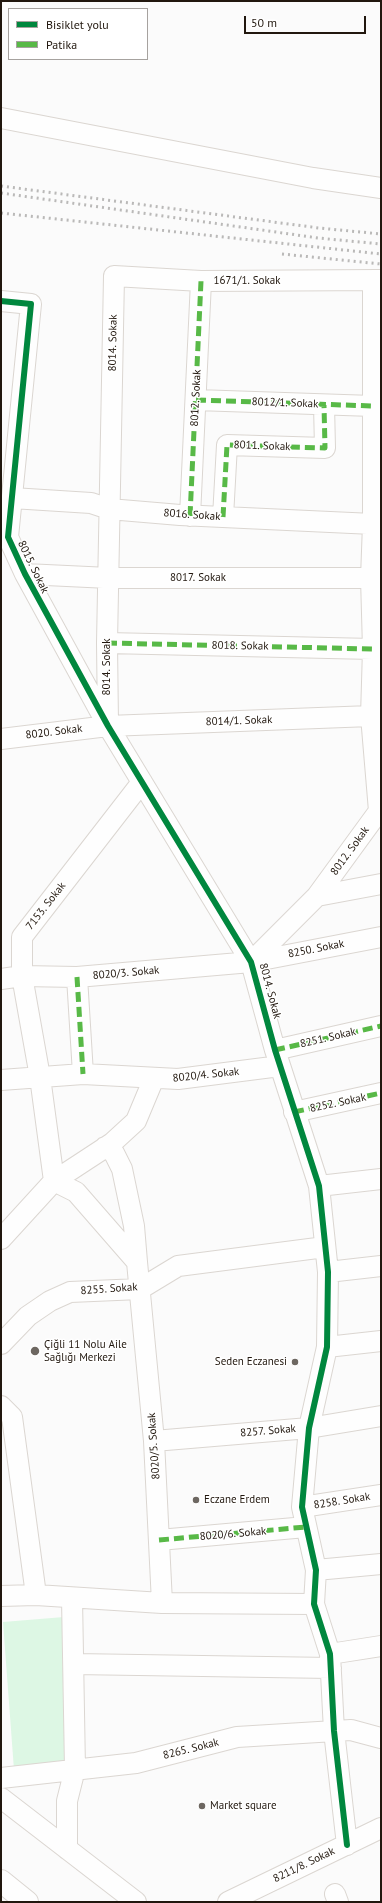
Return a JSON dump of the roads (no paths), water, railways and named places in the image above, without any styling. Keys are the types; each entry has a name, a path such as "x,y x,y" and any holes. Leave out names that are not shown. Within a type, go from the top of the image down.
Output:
{"main road":[{"path":"1,1881 27,1902"}],"street":[{"path":"1,118 313,178 381,188"},
{"name":"1671/1. Sokak","path":"114,276 201,281 377,280"},
{"name":"8014. Sokak","path":"114,276 113,414 109,509 107,643 108,726 251,962 294,1112 319,1186 328,1272 328,1347 309,1428 302,1507 316,1570 314,1604"},
{"name":"8012. Sokak","path":"251,962 317,896 379,811 371,716 373,649 371,578 373,524 373,406 377,280"},
{"name":"8012. Sokak","path":"190,516 201,281"},
{"name":"8015. Sokak","path":"1,301 31,304 12,498 4,537 108,726"},
{"name":"8012/1. Sokak","path":"196,400 373,406"},
{"name":"8011. Sokak","path":"223,517 227,445 325,448 324,404"},
{"name":"8016. Sokak","path":"12,498 92,503 109,509 190,516 373,524"},
{"name":"8017. Sokak","path":"25,574 109,578 371,578"},
{"name":"8018. Sokak","path":"107,643 373,649"},
{"name":"8014/1. Sokak","path":"108,726 371,716"},
{"name":"8020. Sokak","path":"1,739 108,726"},
{"name":"7153. Sokak","path":"54,1181 40,1077 22,976 22,937 142,782"},
{"path":"317,896 381,884"},
{"name":"8250. Sokak","path":"251,962 381,937"},
{"name":"8020/3. Sokak","path":"1,980 22,976 77,978 251,962"},
{"path":"77,978 83,1074"},
{"name":"8251. Sokak","path":"278,1058 381,1026"},
{"name":"8020/4. Sokak","path":"1,1080 83,1074 178,1079 278,1058"},
{"path":"1,1239 54,1181 105,1147 136,1120 154,1078"},
{"name":"8252. Sokak","path":"294,1112 381,1093"},
{"name":"8020/5. Sokak","path":"105,1147 114,1153 122,1169 134,1226 136,1262 140,1289 154,1441 162,1603"},
{"path":"319,1186 381,1179"},
{"path":"54,1181 76,1192 136,1262"},
{"name":"8255. Sokak","path":"1,1344 28,1316 50,1301 70,1292 140,1289 178,1266 325,1247"},
{"path":"328,1272 381,1266"},
{"path":"328,1347 381,1341"},
{"path":"1,1406 12,1417 36,1595"},
{"name":"8257. Sokak","path":"154,1441 309,1428 381,1416"},
{"name":"8258. Sokak","path":"302,1507 381,1495"},
{"name":"8020/6. Sokak","path":"159,1540 306,1527"},
{"path":"316,1570 381,1564"},
{"path":"1,1596 36,1595 162,1603 314,1604 331,1661 334,1731 347,1845"},
{"path":"67,1849 67,1801 75,1769 72,1598"},
{"path":"74,1664 331,1661 381,1646"},
{"name":"8265. Sokak","path":"1,1778 136,1763 237,1737 350,1730 381,1738"},
{"path":"1,1798 136,1902"},
{"name":"8211/8. Sokak","path":"228,1902 381,1828"}],"railway":[{"path":"1,186 319,228 381,234"},
{"path":"1,193 318,238 381,244"},
{"path":"1,213 381,254"},
{"path":"282,254 381,264"}],"place":[{"name":"Çiğli 11 Nolu Aile Sağlığı Merkezi","path":"35,1351"},
{"name":"Seden Eczanesi","path":"295,1362"},
{"name":"Eczane Erdem","path":"196,1500"},
{"name":"Market square","path":"202,1806"}]}
